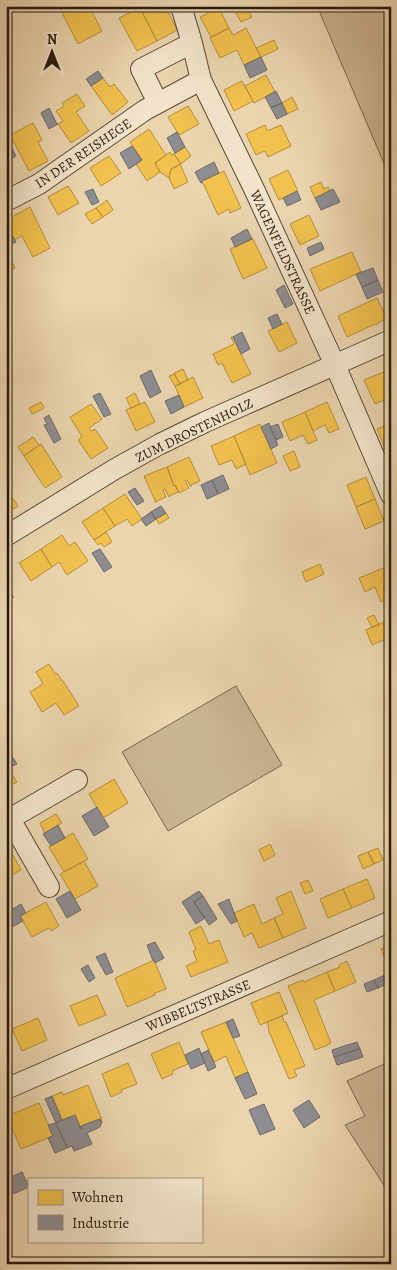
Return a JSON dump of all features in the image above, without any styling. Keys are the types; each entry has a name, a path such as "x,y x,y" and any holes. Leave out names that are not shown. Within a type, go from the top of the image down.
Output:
{"street":[{"name":"WAGENFELDSTRASSE","path":"181,6 200,80 255,191 335,366 391,496"},
{"path":"158,103 141,69 192,43"},
{"name":"IN DER REISHEGE","path":"6,201 39,184 145,110 200,80"},
{"name":"ZUM DROSTENHOLZ","path":"6,536 115,469 160,444 391,340"},
{"path":"49,887 8,820 77,780"},
{"name":"WIBBELTSTRASSE","path":"6,1089 391,921"}],"shaded area":[{"path":"317,6 391,6 391,180"},
{"path":"236,686 282,765 168,831 122,752"},
{"path":"391,1061 391,1196 345,1125 365,1116 347,1081"}],"building: Wohnen":[{"path":"74,6 89,6 102,31 78,44 62,13"},
{"path":"143,6 165,6 177,30 157,41 140,8"},
{"path":"246,6 252,17 241,22 235,11"},
{"path":"140,8 157,41 137,51 119,18"},
{"path":"219,8 229,28 211,37 200,17"},
{"path":"229,28 233,35 246,28 261,57 244,65 237,50 220,58 210,38"},
{"path":"274,40 278,49 261,57 256,48"},
{"path":"266,75 275,92 254,103 245,86"},
{"path":"103,78 110,87 114,84 128,102 112,115 91,86"},
{"path":"242,81 253,101 234,111 224,90"},
{"path":"77,94 85,106 76,112 89,131 71,143 58,124 63,121 56,111 64,106 62,103"},
{"path":"292,97 298,109 287,114 282,103"},
{"path":"188,106 199,124 179,135 168,117"},
{"path":"33,123 42,140 38,142 48,161 29,171 10,135"},
{"path":"265,125 267,131 281,125 291,146 268,157 265,151 256,155 246,134"},
{"path":"149,129 166,155 155,163 160,172 147,181 136,164 142,160 130,142"},
{"path":"185,147 191,156 181,164 174,154"},
{"path":"170,152 172,155 175,153 181,164 171,169 169,178 160,172 155,163"},
{"path":"109,156 121,173 101,186 90,168"},
{"path":"180,164 188,182 174,189 169,178 171,169"},
{"path":"288,170 298,191 279,200 269,179"},
{"path":"224,171 241,208 230,213 229,209 218,215 202,181"},
{"path":"321,182 324,189 328,187 330,190 326,194 315,198 310,187"},
{"path":"68,186 79,203 58,215 48,197"},
{"path":"107,200 113,210 103,217 96,208"},
{"path":"30,207 50,248 33,257 22,236 14,240 6,224 6,220"},
{"path":"96,208 103,217 92,224 85,214"},
{"path":"309,215 319,236 300,245 290,224"},
{"path":"252,239 267,268 243,279 230,249"},
{"path":"352,252 361,272 320,291 310,269"},
{"path":"10,257 15,268 6,272 6,259"},
{"path":"377,298 387,319 347,337 338,316"},
{"path":"287,322 297,343 279,352 268,331"},
{"path":"231,337 233,337 251,374 232,383 222,363 218,365 213,354 234,344"},
{"path":"183,369 188,380 180,384 174,373"},
{"path":"384,372 391,387 391,397 375,404 364,380"},
{"path":"174,374 180,384 175,386 169,376"},
{"path":"193,377 203,398 184,407 175,386"},
{"path":"135,393 140,404 131,408 126,398"},
{"path":"41,402 44,408 32,414 29,408"},
{"path":"145,402 155,422 136,431 126,410"},
{"path":"327,402 339,429 329,433 325,425 313,431 305,412"},
{"path":"91,404 102,419 89,428 91,431 95,429 108,448 91,459 78,440 82,437 70,417"},
{"path":"305,412 317,440 308,444 303,435 290,441 282,422"},
{"path":"391,423 391,452 387,453 377,429"},
{"path":"260,424 277,463 250,475 234,436"},
{"path":"234,436 246,464 236,469 232,460 219,465 211,446"},
{"path":"33,437 39,445 24,456 18,447"},
{"path":"41,444 62,477 45,488 24,456"},
{"path":"294,451 300,467 290,471 283,456"},
{"path":"189,457 200,481 191,485 191,487 187,480 185,481 189,488 179,493 174,486 167,467"},
{"path":"167,467 174,486 179,493 169,497 165,489 163,490 166,497 156,501 156,503 144,476"},
{"path":"366,477 375,499 356,507 347,485"},
{"path":"6,488 18,506 6,514"},
{"path":"125,494 142,519 132,526 127,519 115,526 103,508"},
{"path":"375,499 384,521 365,529 356,507"},
{"path":"103,508 115,526 94,540 82,522"},
{"path":"166,513 169,518 159,524 156,519"},
{"path":"106,532 112,542 104,547 101,543 98,545 94,540"},
{"path":"62,535 69,546 75,542 88,561 67,575 59,562 52,567 41,549"},
{"path":"41,549 52,567 31,581 19,563"},
{"path":"320,564 324,574 306,582 302,572"},
{"path":"391,565 391,598 381,602 375,587 365,592 359,578"},
{"path":"6,585 14,597 6,603"},
{"path":"374,615 379,625 372,627 367,618"},
{"path":"391,619 391,638 384,622"},
{"path":"384,622 390,637 372,645 366,630"},
{"path":"49,664 55,674 57,673 63,681 79,706 64,715 56,703 42,712 30,692 43,684 36,672"},
{"path":"6,765 17,782 6,788"},
{"path":"114,779 128,803 103,818 89,794"},
{"path":"56,814 62,823 45,833 40,823"},
{"path":"73,833 88,859 64,872 49,847"},
{"path":"270,844 275,855 264,861 259,850"},
{"path":"378,848 383,860 374,864 368,852"},
{"path":"368,852 374,864 363,869 358,856"},
{"path":"6,855 8,858 13,855 21,870 6,878"},
{"path":"84,861 98,886 75,899 60,874"},
{"path":"367,879 375,898 352,908 343,889"},
{"path":"308,880 313,891 305,894 300,883"},
{"path":"343,889 352,908 328,918 320,899"},
{"path":"291,891 306,928 283,938 274,918 283,914 276,898"},
{"path":"46,902 59,926 51,931 49,928 32,937 20,916"},
{"path":"254,904 262,924 274,918 283,938 259,948 252,933 244,937 234,913"},
{"path":"201,926 209,944 219,940 228,962 191,977 186,966 197,961 193,951 196,950 189,932"},
{"path":"389,945 391,948 390,970 381,949"},
{"path":"154,960 166,989 127,1007 115,978"},
{"path":"347,961 356,982 335,991 327,972 340,967 339,965"},
{"path":"327,972 335,991 314,1000 331,1043 315,1050 288,986 303,980 304,982"},
{"path":"279,992 288,1013 260,1025 251,1003"},
{"path":"97,995 106,1015 79,1026 70,1006"},
{"path":"282,1016 305,1066 294,1070 297,1076 289,1079 268,1029 267,1022"},
{"path":"38,1018 47,1040 22,1051 12,1029"},
{"path":"226,1022 248,1072 235,1078 226,1056 214,1062 201,1032"},
{"path":"179,1042 188,1064 172,1071 173,1074 162,1079 151,1054"},
{"path":"128,1063 137,1084 121,1090 122,1092 111,1097 102,1074"},
{"path":"88,1085 102,1120 100,1121 100,1119 81,1126 81,1129 75,1115 62,1120 52,1096 62,1092 63,1095"},
{"path":"39,1103 53,1136 21,1149 7,1116"}],"building: Industrie":[{"path":"261,57 267,70 250,78 244,65"},
{"path":"98,71 103,78 91,86 86,79"},
{"path":"276,91 282,103 271,108 265,97"},
{"path":"282,103 287,114 277,119 271,108"},
{"path":"49,108 58,124 49,129 41,113"},
{"path":"177,132 185,147 175,153 167,138"},
{"path":"8,140 16,156 9,160 6,155 6,141"},
{"path":"132,146 142,160 129,169 120,153"},
{"path":"214,162 219,173 201,183 195,172"},
{"path":"93,189 99,202 92,205 85,192"},
{"path":"333,189 340,202 321,210 315,198"},
{"path":"297,191 301,200 287,206 283,198"},
{"path":"6,224 16,242 6,247"},
{"path":"247,229 252,239 235,247 231,238"},
{"path":"321,242 324,249 310,256 307,248"},
{"path":"373,268 378,280 362,287 356,274"},
{"path":"378,280 383,292 367,299 362,287"},
{"path":"284,285 293,304 285,308 276,290"},
{"path":"277,314 282,324 273,329 268,318"},
{"path":"242,332 250,349 241,354 233,337"},
{"path":"151,370 161,392 150,398 140,376"},
{"path":"100,393 111,414 104,417 93,396"},
{"path":"179,395 184,407 171,414 165,401"},
{"path":"49,415 61,439 54,443 44,425 47,424 44,418"},
{"path":"269,423 278,445 271,449 261,427"},
{"path":"278,424 283,437 276,440 270,427"},
{"path":"223,475 229,489 218,494 212,480"},
{"path":"212,480 218,494 207,499 201,485"},
{"path":"135,488 144,501 137,505 128,492"},
{"path":"161,506 166,513 156,519 151,512"},
{"path":"151,512 156,519 146,526 141,519"},
{"path":"100,549 112,567 104,572 92,553"},
{"path":"6,747 17,764 8,768 6,765"},
{"path":"97,807 109,827 94,836 82,816"},
{"path":"58,825 65,838 51,846 43,834"},
{"path":"70,891 81,910 67,918 56,899"},
{"path":"199,891 203,896 194,902 205,918 196,924 182,902"},
{"path":"203,896 217,919 209,925 194,902"},
{"path":"229,899 237,921 231,924 218,904"},
{"path":"21,904 26,913 20,916 23,921 8,929 6,926 6,913"},
{"path":"155,942 164,958 155,963 147,945"},
{"path":"105,953 113,972 106,975 96,957"},
{"path":"88,965 95,978 89,982 81,969"},
{"path":"385,975 389,983 378,988 374,980"},
{"path":"374,980 378,988 367,992 364,984"},
{"path":"233,1019 240,1036 233,1038 226,1022"},
{"path":"357,1042 360,1049 334,1057 332,1050"},
{"path":"199,1048 205,1063 191,1069 185,1055"},
{"path":"360,1049 363,1057 337,1065 334,1057"},
{"path":"208,1050 216,1067 208,1071 201,1054"},
{"path":"248,1072 257,1094 245,1099 235,1078"},
{"path":"52,1096 62,1120 56,1123 45,1099"},
{"path":"309,1100 320,1117 304,1128 293,1110"},
{"path":"264,1104 275,1129 260,1135 249,1110"},
{"path":"75,1115 81,1129 81,1126 100,1119 102,1121 100,1127 87,1133 92,1144 74,1151 72,1146 67,1148 56,1123"},
{"path":"56,1123 67,1148 55,1153 48,1138 53,1136 48,1125"},
{"path":"22,1172 28,1187 13,1194 6,1179"}]}
